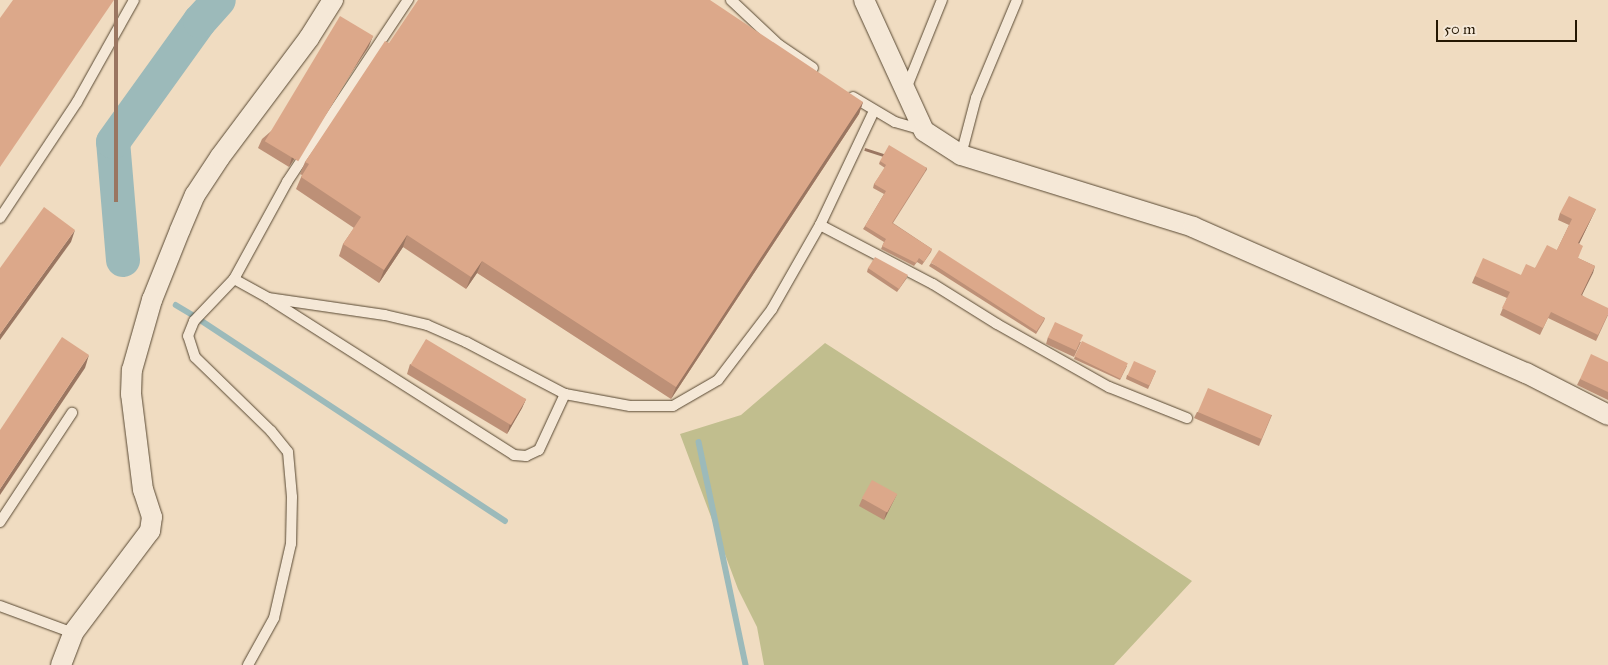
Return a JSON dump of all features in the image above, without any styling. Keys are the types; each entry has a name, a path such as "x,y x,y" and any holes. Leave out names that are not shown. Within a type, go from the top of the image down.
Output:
{"street":[{"path":"61,665 73,633 150,531 152,517 143,490 131,394 132,370 152,300 184,221 195,195 220,157 308,38 333,0"},
{"path":"864,0 924,131 961,155 1193,227 1526,374 1608,415"}],"lane":[{"path":"0,218 77,102 134,0"},
{"path":"248,665 274,618 290,544 292,497 288,452 271,430 195,357 188,336 194,321 234,279 287,182 408,0"},
{"path":"731,0 779,45 818,72"},
{"path":"906,89 942,0"},
{"path":"961,155 976,98 1017,0"},
{"path":"842,89 874,111 924,131"},
{"path":"268,298 376,313 427,325 466,342 565,394 630,406 673,406 718,380 772,309 820,225 874,111"},
{"path":"820,225 933,284 997,324 1109,387 1187,418"},
{"path":"234,279 268,298 514,455 526,456 539,450 565,394"},
{"path":"0,522 72,413"},
{"path":"0,606 73,633"}],"shaded area":[{"path":"825,343 1192,581 1114,665 764,665 757,627 738,589 680,434 741,415"}],"building":[{"path":"13,0 114,0 0,167 0,18"},
{"path":"418,0 710,0 863,102 676,387 482,261 471,277 407,235 384,270 343,244 361,217 301,177 309,164 305,162 385,41 389,43"},
{"path":"340,16 373,36 298,161 265,141"},
{"path":"889,145 927,168 892,223 932,249 924,262 919,258 916,263 882,246 886,239 865,226 886,191 874,184 886,165 880,161"},
{"path":"1569,196 1596,209 1578,243 1583,246 1578,258 1595,266 1581,295 1608,308 1608,314 1598,335 1551,312 1543,328 1502,308 1510,292 1475,276 1483,258 1521,275 1526,264 1535,268 1547,245 1557,250 1572,219 1560,213"},
{"path":"44,207 75,230 0,334 0,268"},
{"path":"939,250 1045,319 1037,331 931,263"},
{"path":"875,257 908,275 899,289 868,268"},
{"path":"1055,322 1083,335 1076,351 1048,337"},
{"path":"62,337 89,355 0,489 0,430"},
{"path":"426,339 526,399 511,425 411,365"},
{"path":"1082,341 1128,363 1120,379 1075,356"},
{"path":"1591,354 1608,362 1608,392 1580,379"},
{"path":"1134,361 1156,371 1149,385 1127,376"},
{"path":"1208,388 1272,415 1261,439 1198,412"},
{"path":"872,480 897,494 887,512 862,498"}],"waterway":[{"path":"123,260 113,142 200,21 219,0"},
{"path":"176,305 194,316"},
{"path":"202,321 505,521"},
{"path":"699,442 746,665"}]}
